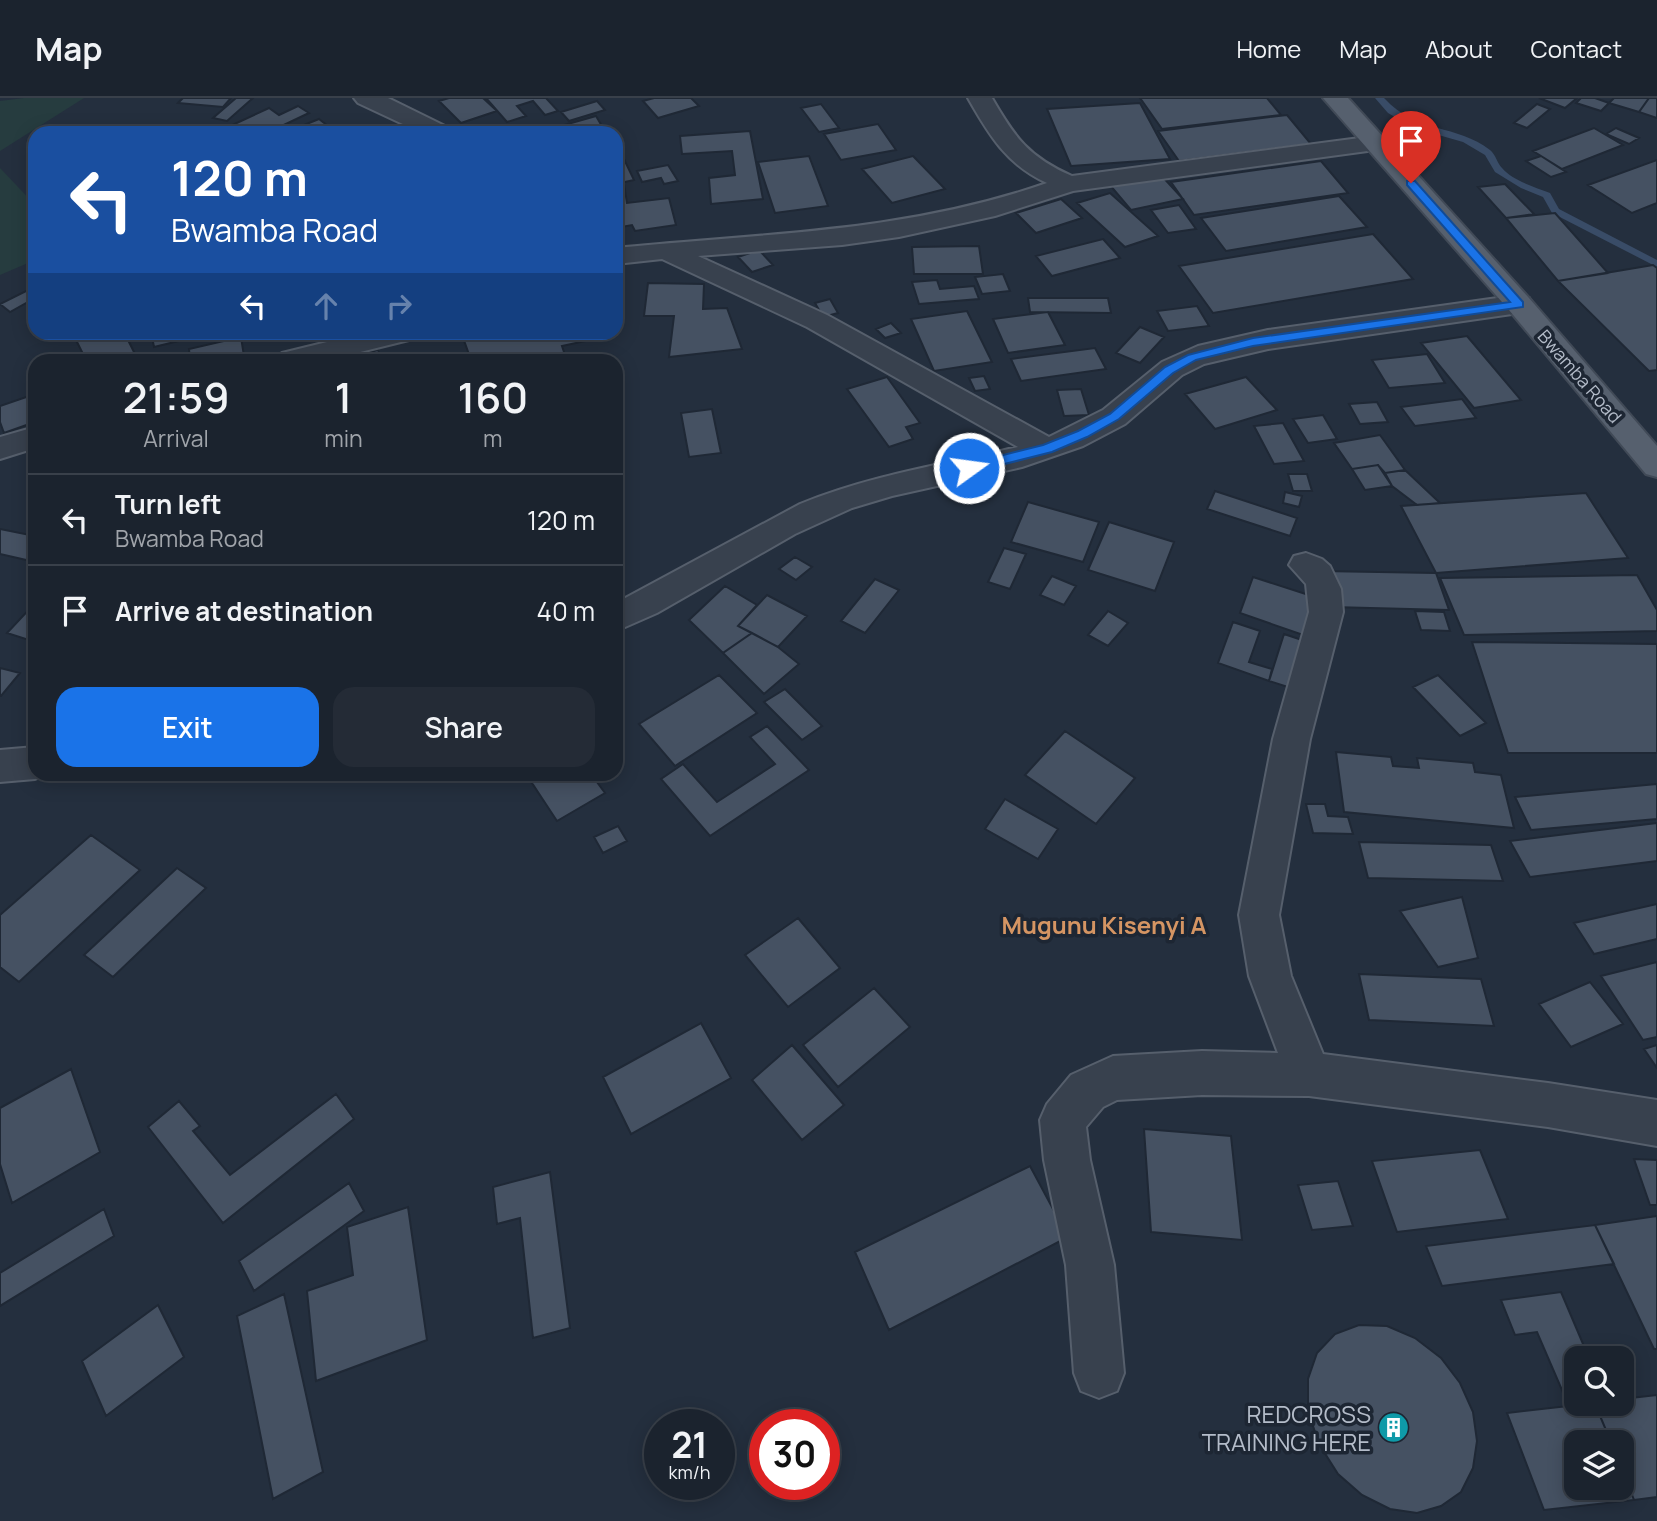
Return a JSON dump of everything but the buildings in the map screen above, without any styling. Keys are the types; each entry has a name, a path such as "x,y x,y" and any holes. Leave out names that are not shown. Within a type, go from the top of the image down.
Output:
{"main road":[{"name":"Bwamba Road","path":"1335,98 1519,304 1657,466"}],"street":[{"path":"366,98 427,126"},
{"path":"980,98 991,121 1016,156 1069,184"},
{"path":"623,261 642,254 738,243 843,237 898,229 929,224 1035,196 1069,184 1375,143"},
{"path":"642,254 817,321 1047,449"},
{"path":"623,615 646,605 745,547 840,500 904,480 1047,449 1114,416 1169,370 1192,357 1253,342 1519,304"},
{"path":"317,354 374,340"},
{"path":"0,448 28,439"},
{"path":"1306,565 1315,568 1320,576 1326,598 1325,620 1297,717 1259,915 1260,945 1270,977 1309,1074"},
{"path":"0,766 28,764"},
{"path":"1099,1373 1090,1265 1068,1160 1063,1120 1087,1091 1113,1078 1202,1073 1309,1074 1548,1105 1657,1123"}],"green space":[{"path":"24,98 84,98 40,126 28,126 28,133 0,151 0,101"},
{"path":"0,168 28,198 28,263 0,275"}],"waterway":[{"path":"1379,98 1391,111 1417,126 1466,140 1489,153 1498,170 1524,186 1547,195 1555,211 1657,264"}],"place":[{"name":"REDCROSS TRAINING HERE","path":"1394,1427"}],"district":[{"name":"Mugunu Kisenyi A","path":"1104,924"}],"route":[{"path":"969,468 1047,449 1083,434 1114,416 1169,370 1192,357 1253,342 1519,304 1411,183"}]}
